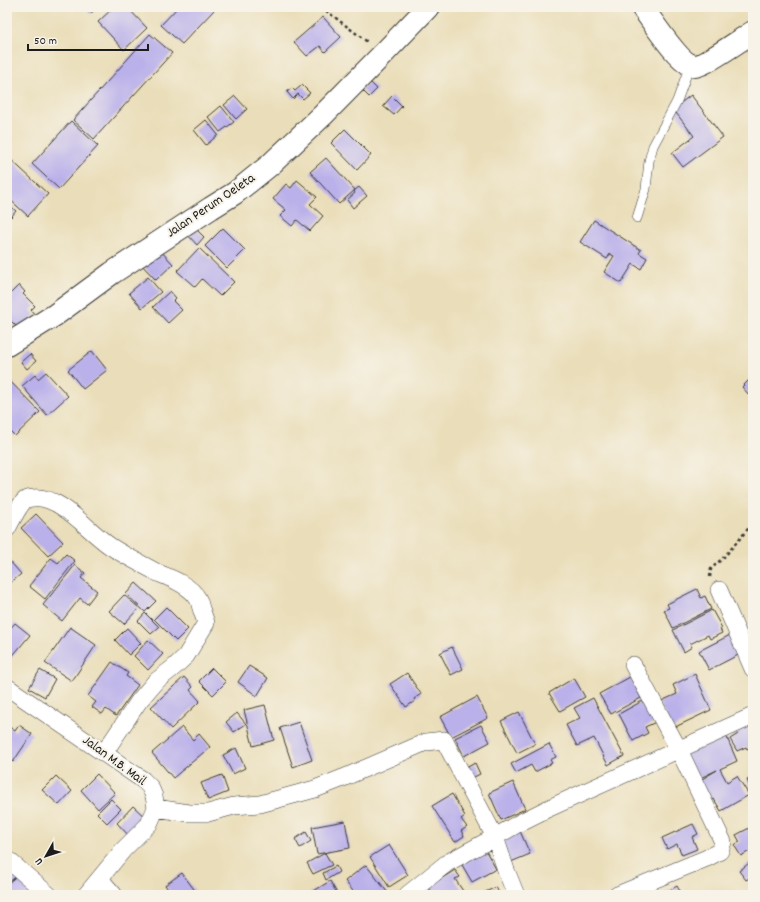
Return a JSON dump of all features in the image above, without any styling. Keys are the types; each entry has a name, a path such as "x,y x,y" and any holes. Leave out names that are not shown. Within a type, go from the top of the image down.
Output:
{"street":[{"name":"Jalan Perum Oeleta","path":"7,345 55,315 112,273 235,193 270,165 384,54 428,7"},
{"path":"642,7 673,50 690,65 700,65 753,32"},
{"path":"7,529 24,500 30,498 44,498 54,502 72,514 109,546 158,573 182,584 198,599 206,623 186,656 155,682 139,701 104,753"},
{"path":"719,590 753,669"},
{"path":"617,895 707,858 720,850 722,842 679,750 633,665"},
{"name":"Jalan M.B. Mail","path":"7,687 143,780 150,787 154,796 156,808"},
{"path":"409,894 447,863 495,838 521,822 753,716"},
{"path":"86,895 123,850 149,824 156,808 189,813 208,813 234,806 260,804 315,789 426,742 444,740 495,838 516,895"},
{"path":"7,859 49,895"},
{"path":"100,879 114,895"}],"lane":[{"path":"637,218 646,189 649,161 653,146 677,101 690,65"}],"path":[{"path":"321,7 384,54"},
{"path":"719,590 710,579 711,569 725,556 753,523"}],"building":[{"path":"84,7 98,7 90,14"},
{"path":"114,7 127,7 147,28 124,50 98,22"},
{"path":"178,7 212,7 215,9 182,44 161,25"},
{"path":"323,17 341,37 325,52 320,46 307,56 294,42"},
{"path":"150,34 172,53 94,139 73,120"},
{"path":"370,82 377,89 369,97 361,89"},
{"path":"302,85 310,93 303,99 298,94 293,99 287,92 292,88 295,91"},
{"path":"691,95 723,137 683,167 672,153 694,136 673,109"},
{"path":"235,96 247,109 236,119 224,105"},
{"path":"392,96 402,106 394,115 383,106"},
{"path":"221,106 234,122 220,132 208,117"},
{"path":"206,120 218,135 206,145 194,130"},
{"path":"71,121 98,146 59,189 32,164"},
{"path":"345,129 371,155 357,170 331,143"},
{"path":"7,156 48,194 28,216 7,197"},
{"path":"326,158 355,190 339,204 310,172"},
{"path":"297,180 317,197 310,204 323,216 310,231 297,220 292,226 280,216 286,210 273,199 286,184 291,188"},
{"path":"359,187 367,196 353,208 347,200"},
{"path":"8,204 16,211 11,217 7,213"},
{"path":"594,220 641,250 639,253 647,258 641,269 633,264 621,283 604,272 614,256 610,254 607,259 580,242"},
{"path":"195,228 204,237 197,245 188,235"},
{"path":"223,228 245,250 227,268 205,246"},
{"path":"156,246 173,264 156,280 139,262"},
{"path":"199,248 234,282 220,296 202,279 195,287 177,271"},
{"path":"148,277 161,292 142,308 129,293"},
{"path":"19,285 25,292 23,294 35,306 31,310 35,315 20,330 7,317 7,309 10,307 7,304 7,297"},
{"path":"170,291 176,298 173,301 182,310 168,323 153,307"},
{"path":"92,351 107,370 83,389 68,370"},
{"path":"30,354 36,361 27,369 21,362"},
{"path":"46,372 68,396 47,415 22,386 35,375 38,379"},
{"path":"7,378 40,412 15,436 7,428"},
{"path":"749,380 753,384 753,393 750,396 742,387"},
{"path":"36,514 63,542 48,556 21,528"},
{"path":"66,554 75,561 45,599 29,586 51,558 58,563"},
{"path":"8,559 21,574 8,585 7,560"},
{"path":"75,565 85,573 81,578 97,591 87,604 80,598 62,621 43,605"},
{"path":"136,583 156,601 145,612 126,594"},
{"path":"697,589 701,598 705,596 711,609 673,628 664,610 669,608 667,604"},
{"path":"124,595 139,608 124,624 109,611"},
{"path":"166,607 188,629 176,641 154,619"},
{"path":"712,610 722,628 720,629 722,633 710,639 708,635 690,644 692,647 684,652 673,630"},
{"path":"145,613 159,627 151,634 138,621"},
{"path":"15,623 30,635 10,659 7,657 7,632"},
{"path":"70,627 96,645 72,681 45,663"},
{"path":"127,628 141,643 129,655 115,640"},
{"path":"730,635 740,654 709,670 699,651"},
{"path":"148,640 163,654 148,670 134,656"},
{"path":"452,647 463,669 451,675 440,653"},
{"path":"112,662 128,673 126,676 138,685 116,716 106,709 102,714 92,707 96,702 88,696"},
{"path":"249,666 268,678 257,696 238,682"},
{"path":"212,668 226,682 213,695 199,681"},
{"path":"40,670 55,679 45,697 29,688"},
{"path":"407,673 421,694 414,699 415,701 406,707 390,684"},
{"path":"695,674 711,710 671,729 659,702 677,694 673,685"},
{"path":"184,677 193,687 190,690 200,701 171,729 151,707"},
{"path":"630,677 641,698 611,714 599,694"},
{"path":"574,678 585,697 560,711 549,693"},
{"path":"477,697 488,718 451,737 440,717"},
{"path":"593,698 624,756 608,765 594,738 577,746 566,725 580,718 574,708"},
{"path":"644,700 656,722 645,727 648,733 633,741 619,714"},
{"path":"265,705 274,740 253,746 244,710"},
{"path":"519,712 535,744 517,753 501,721"},
{"path":"237,713 246,724 234,732 226,722"},
{"path":"299,722 312,760 293,767 280,728"},
{"path":"749,724 751,728 753,727 753,746 737,751 730,739 738,734 736,731"},
{"path":"7,725 15,731 19,725 32,734 13,762 7,758"},
{"path":"481,725 490,742 464,756 455,738"},
{"path":"182,727 193,740 199,734 210,747 173,778 152,753"},
{"path":"725,733 737,761 720,769 727,782 737,776 749,795 721,811 714,799 710,802 699,781 717,770 696,780 683,752"},
{"path":"549,744 556,757 550,760 552,763 535,772 531,765 516,773 511,764"},
{"path":"236,748 245,768 233,774 223,755"},
{"path":"475,763 480,774 468,780 464,769"},
{"path":"97,774 115,793 98,809 81,790"},
{"path":"222,775 228,792 208,800 201,783"},
{"path":"56,776 72,791 59,805 42,790"},
{"path":"753,777 753,793 747,780"},
{"path":"513,782 525,809 501,820 489,793"},
{"path":"452,794 465,816 461,819 467,827 461,831 464,836 455,842 432,806"},
{"path":"111,799 121,809 107,823 97,813"},
{"path":"133,806 147,819 130,837 117,823"},
{"path":"345,821 350,848 317,854 312,827"},
{"path":"693,824 698,834 692,837 697,849 682,855 677,844 667,849 662,838"},
{"path":"753,826 753,849 741,856 734,845 740,842 736,835"},
{"path":"520,831 530,854 506,864 496,842"},
{"path":"306,832 311,841 300,848 295,839"},
{"path":"482,844 496,869 472,882 458,858"},
{"path":"389,845 408,875 389,887 370,857"},
{"path":"325,853 332,865 313,874 307,863"},
{"path":"753,860 753,876 746,880 739,871"},
{"path":"366,865 388,893 385,895 356,895 345,881"},
{"path":"336,866 339,872 326,880 323,873"},
{"path":"455,870 460,877 455,879 465,894 434,895 428,887"},
{"path":"182,873 196,892 191,895 172,895 165,885"},
{"path":"19,874 37,895 7,895 7,884"},
{"path":"330,881 338,895 309,894"},
{"path":"677,886 682,895 661,895"},
{"path":"496,887 500,895 479,895"}]}
